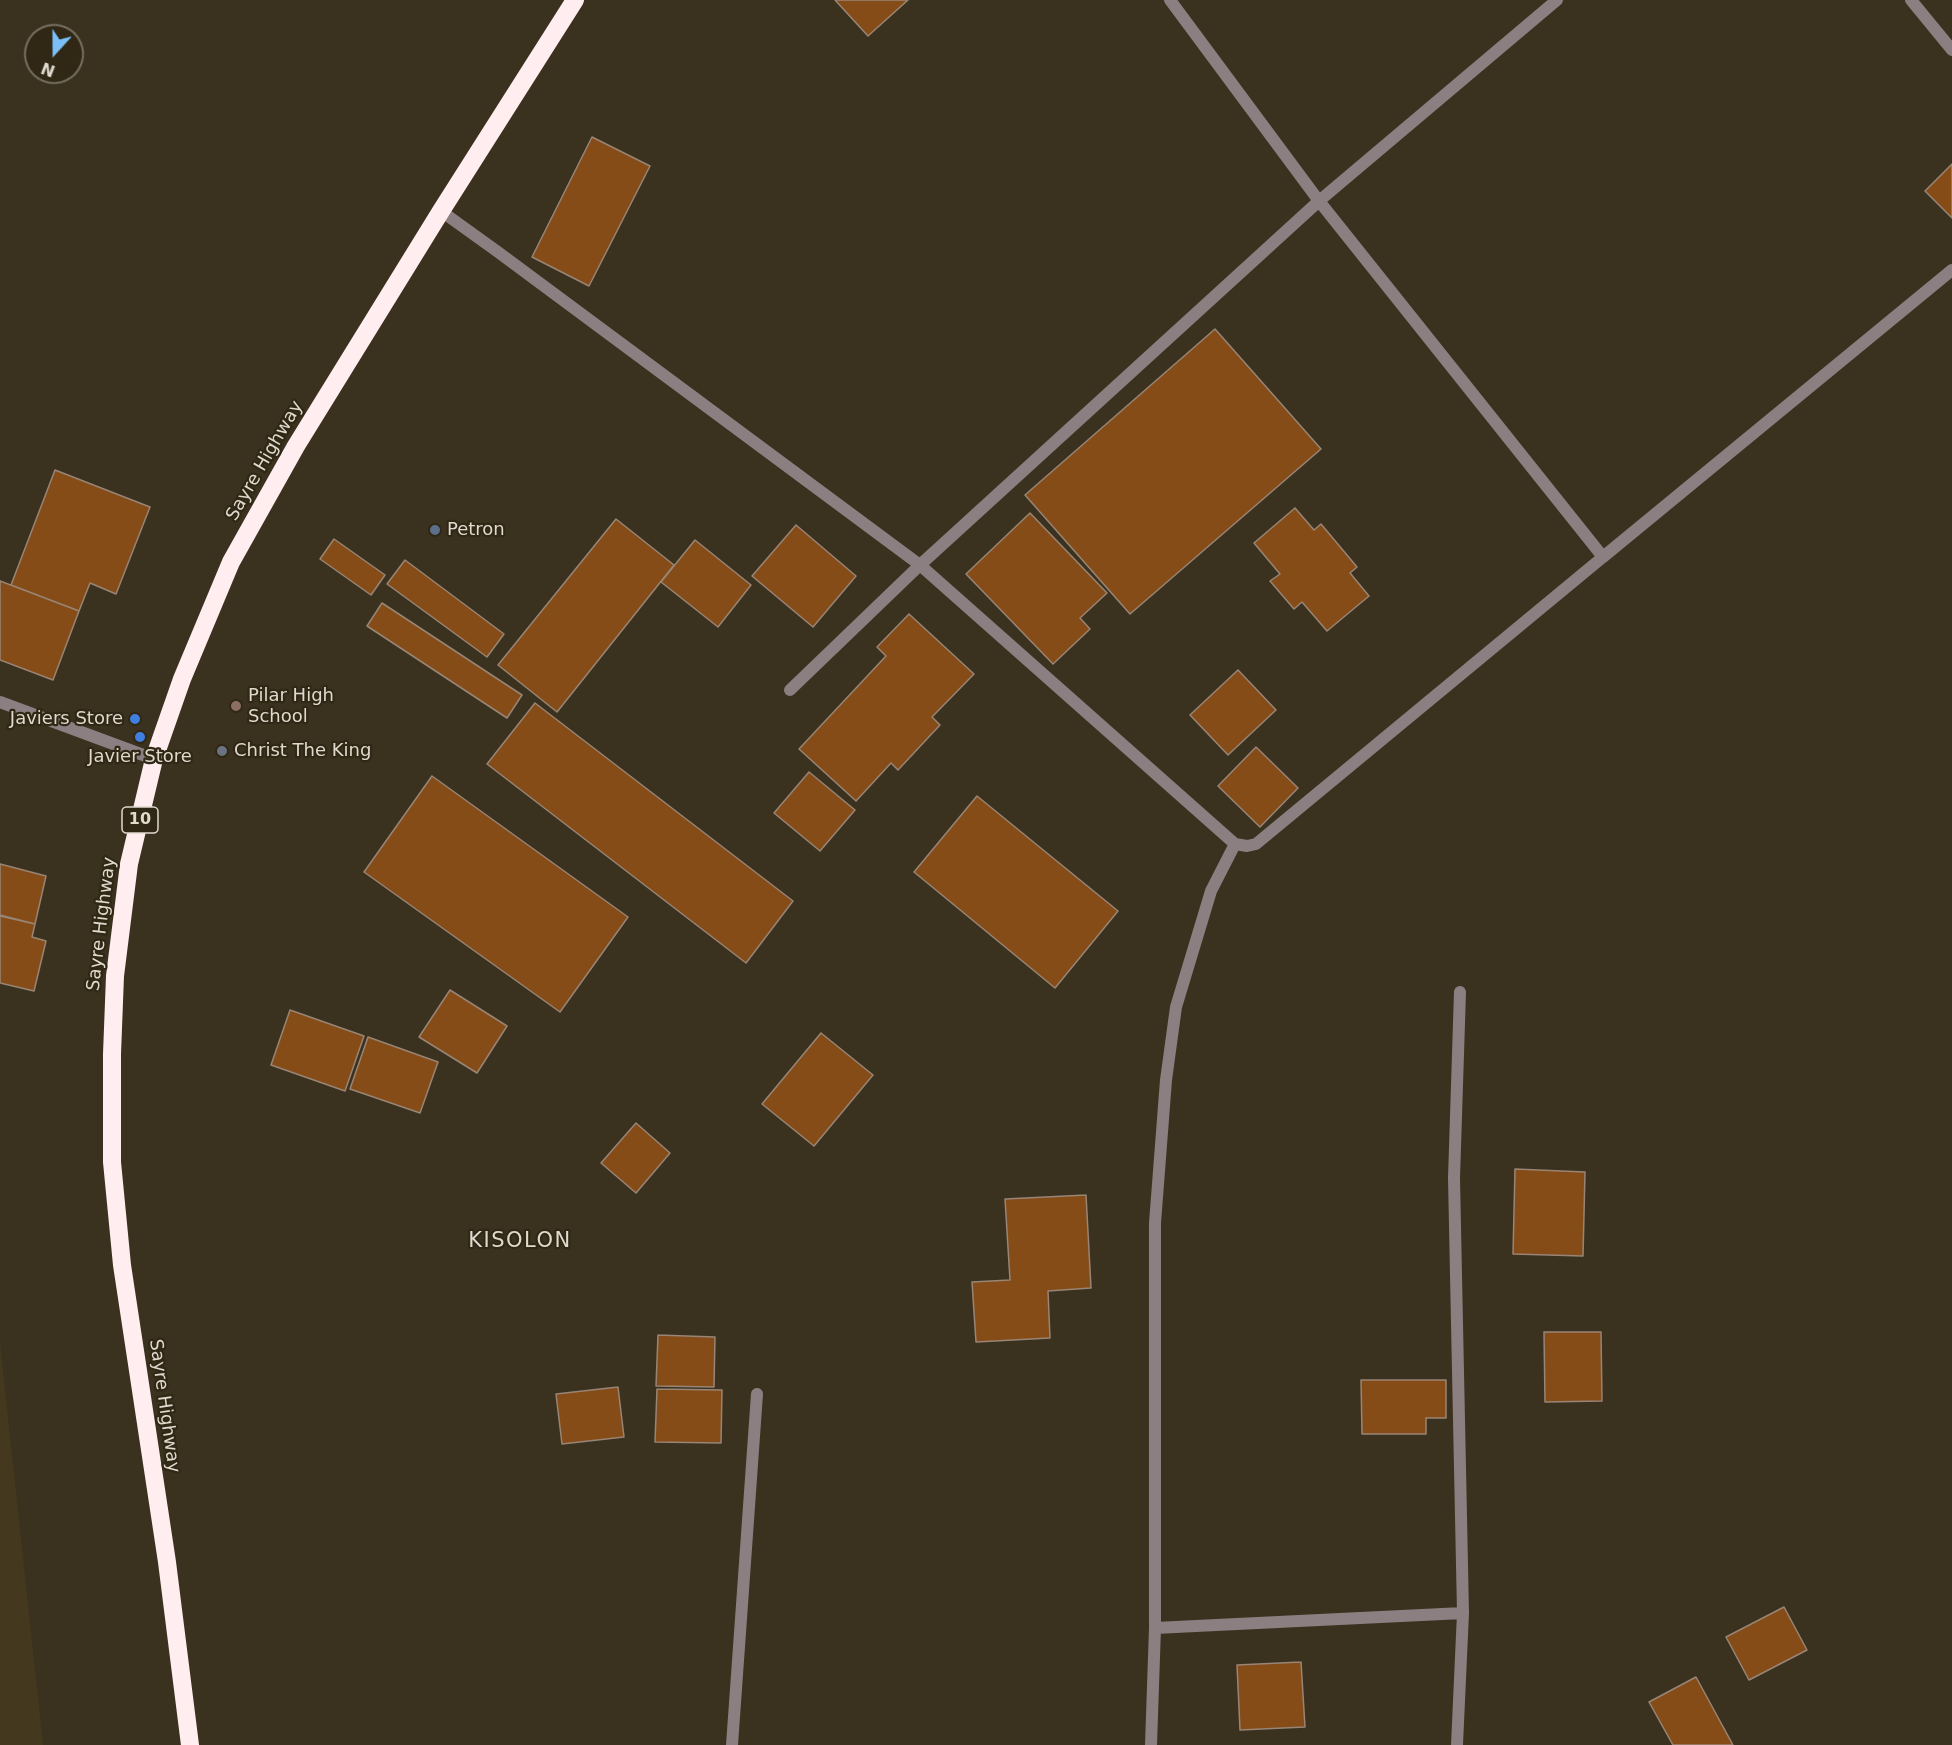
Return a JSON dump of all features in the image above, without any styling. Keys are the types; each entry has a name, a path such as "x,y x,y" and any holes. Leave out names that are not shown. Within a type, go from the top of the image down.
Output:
{"highway":[{"name":"Sayre Highway","path":"190,1745 167,1562 122,1265 112,1162 115,976 129,864 154,759 183,679 231,562 296,446 575,0"}],"street":[{"path":"1170,0 1318,201 1603,557"},
{"path":"790,690 920,565 1318,201 1557,0"},
{"path":"1911,0 1952,50"},
{"path":"441,211 920,565 1234,844 1247,846 1257,844 1952,270"},
{"path":"0,702 154,759"},
{"path":"1151,1745 1155,1628 1155,1223 1166,1080 1176,1007 1211,891 1234,844"},
{"path":"1457,1745 1463,1613 1454,1178 1460,992"},
{"path":"732,1745 757,1394"},
{"path":"1155,1628 1463,1613"}],"shaded area":[{"path":"0,1343 43,1745 0,1745"}],"building":[{"path":"835,0 908,0 868,36"},
{"path":"592,137 650,166 589,286 532,257"},
{"path":"1952,164 1952,218 1925,191"},
{"path":"1215,329 1321,449 1130,614 1025,495"},
{"path":"55,470 150,507 116,594 90,583 79,611 11,585"},
{"path":"1295,508 1314,530 1321,524 1357,567 1350,573 1369,596 1327,631 1302,602 1294,609 1270,581 1280,574 1254,543"},
{"path":"1030,513 1107,593 1080,618 1090,629 1053,664 966,574"},
{"path":"616,519 674,565 557,712 498,665"},
{"path":"796,525 856,576 813,627 752,576"},
{"path":"334,539 385,575 371,595 320,559"},
{"path":"695,540 751,585 718,627 661,582"},
{"path":"405,560 504,634 487,657 387,584"},
{"path":"0,581 79,611 53,680 0,660"},
{"path":"382,603 522,695 507,718 367,626"},
{"path":"909,614 974,674 932,717 940,725 898,770 891,763 856,801 799,749 886,656 877,647"},
{"path":"1238,670 1276,710 1228,755 1190,715"},
{"path":"535,703 793,901 746,963 487,764"},
{"path":"1256,747 1298,788 1260,827 1218,786"},
{"path":"809,772 855,810 820,851 774,813"},
{"path":"432,776 628,917 560,1012 364,872"},
{"path":"977,796 1118,911 1055,988 914,872"},
{"path":"0,864 46,876 35,924 0,915"},
{"path":"0,916 35,924 32,937 46,941 34,991 0,983"},
{"path":"450,990 507,1026 477,1073 419,1037"},
{"path":"290,1010 364,1036 345,1091 271,1065"},
{"path":"821,1033 873,1075 814,1146 762,1104"},
{"path":"368,1037 438,1062 420,1113 350,1089"},
{"path":"636,1123 670,1153 636,1193 601,1163"},
{"path":"1515,1169 1585,1172 1583,1256 1513,1254"},
{"path":"1086,1195 1091,1288 1048,1291 1050,1338 976,1342 972,1282 1010,1280 1005,1199"},
{"path":"1544,1332 1601,1332 1602,1401 1545,1402"},
{"path":"658,1335 715,1337 714,1387 656,1386"},
{"path":"1361,1380 1446,1380 1446,1418 1426,1418 1426,1434 1362,1434"},
{"path":"618,1387 624,1437 562,1444 556,1394"},
{"path":"657,1389 722,1390 721,1443 655,1442"},
{"path":"1784,1607 1807,1650 1749,1680 1726,1637"},
{"path":"1301,1662 1305,1727 1240,1730 1237,1665"},
{"path":"1696,1677 1733,1745 1673,1745 1649,1702"}],"place":[{"name":"Petron","path":"435,530"},
{"name":"Pilar High School","path":"236,706"},
{"name":"Javiers Store","path":"135,719"},
{"name":"Javier Store","path":"140,737"},
{"name":"Christ The King","path":"222,751"}],"district":[{"name":"KISOLON","path":"520,1242"}]}
